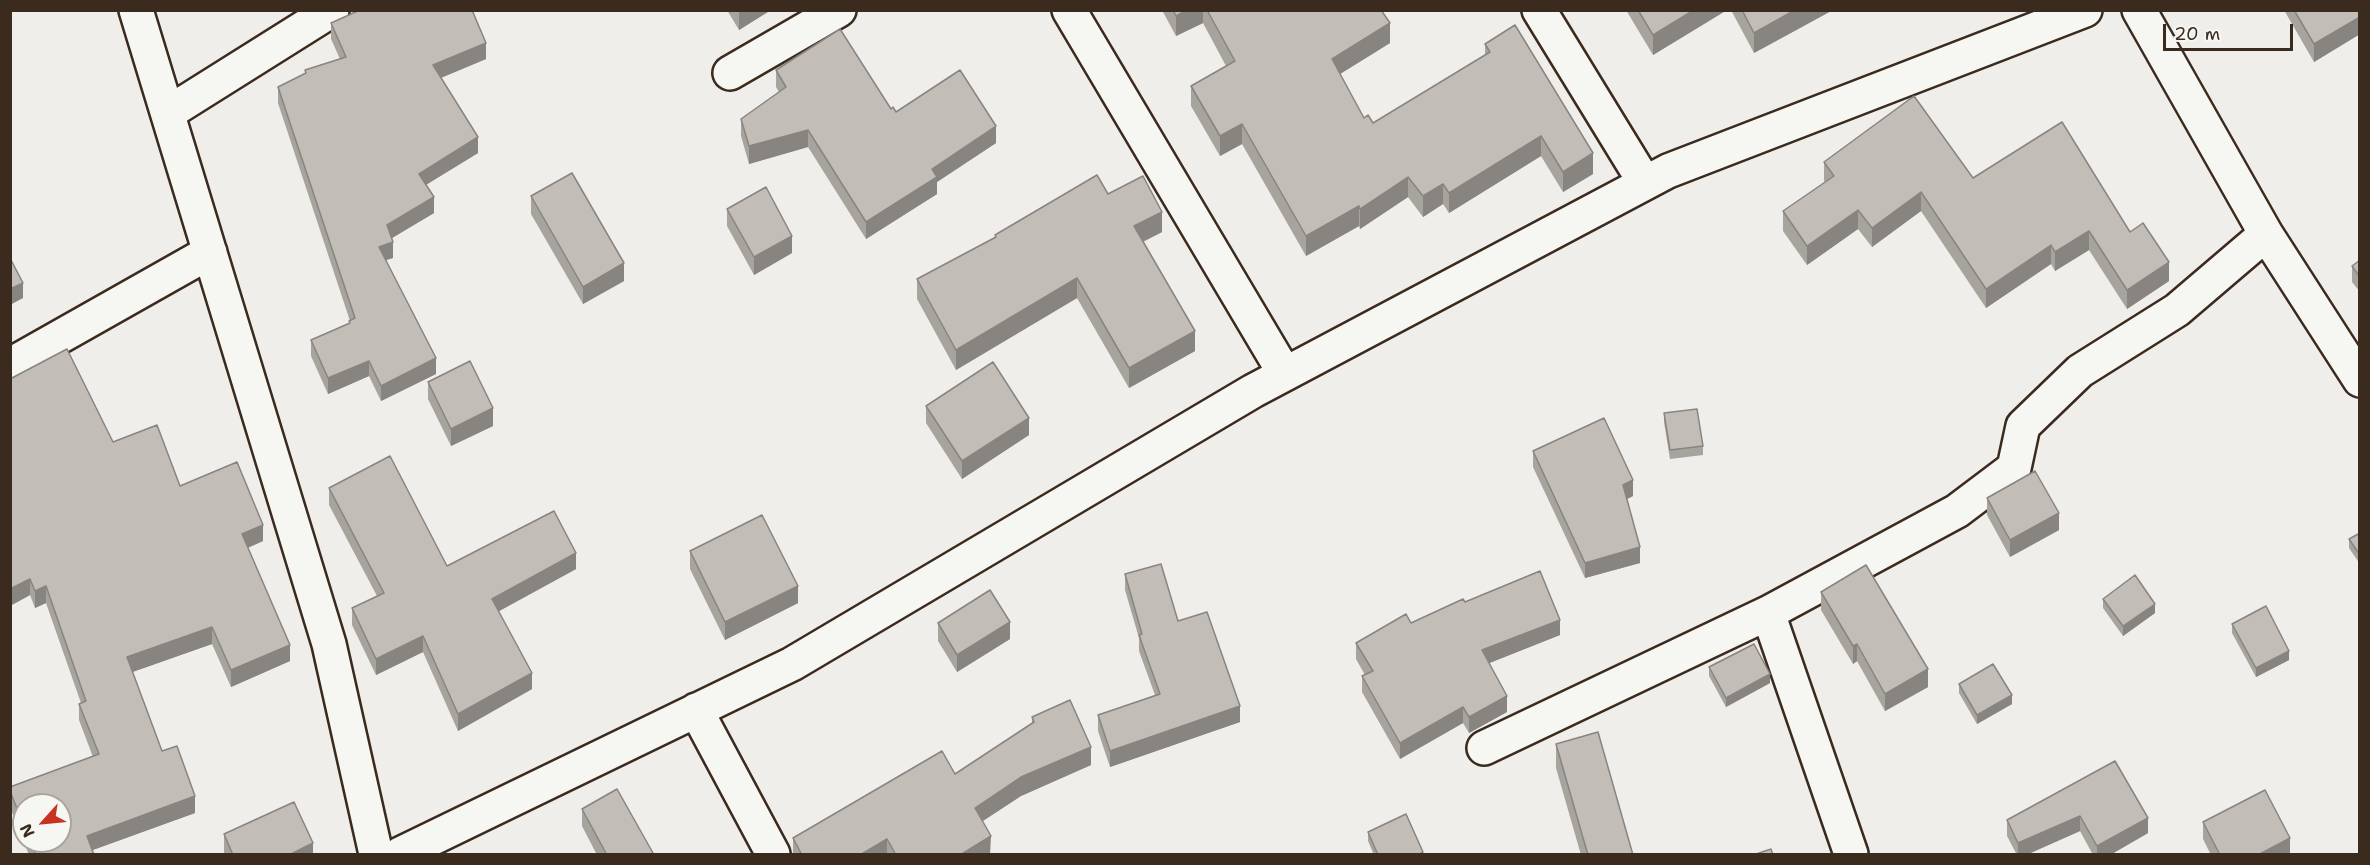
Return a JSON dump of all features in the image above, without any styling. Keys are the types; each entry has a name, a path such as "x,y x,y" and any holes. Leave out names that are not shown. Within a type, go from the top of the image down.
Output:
{"street":[{"path":"136,10 329,644 376,855"},
{"path":"168,113 332,10"},
{"path":"730,73 839,10"},
{"path":"1069,10 1285,374"},
{"path":"1539,10 1645,183"},
{"path":"400,855 792,664 1285,374 1668,171 2085,10"},
{"path":"2139,10 2266,234 2360,380"},
{"path":"1484,748 1768,612 1957,511 2014,468 2024,426 2080,371 2177,310 2266,234"},
{"path":"10,365 210,252"},
{"path":"1768,612 1851,855"},
{"path":"696,710 773,855"}],"building":[{"path":"360,10 472,10 486,43 433,65 478,137 419,174 434,197 387,225 393,242 379,247 436,358 381,386 369,361 328,378 311,340 350,323 349,321 355,318 278,87 306,73 305,70 346,57 331,23"},
{"path":"1173,10 1187,10 1176,16"},
{"path":"1207,10 1381,10 1390,23 1332,59 1364,118 1368,115 1373,123 1490,52 1485,44 1515,25 1593,153 1563,172 1541,136 1449,193 1443,184 1423,196 1408,177 1360,209 1359,206 1306,236 1242,124 1220,136 1191,86 1235,61"},
{"path":"1638,10 1694,10 1653,35"},
{"path":"1742,10 1795,10 1754,33"},
{"path":"2294,10 2360,10 2360,17 2314,44"},
{"path":"840,29 891,109 893,107 896,112 960,70 996,126 932,169 937,177 866,222 808,130 749,146 741,119 786,87 776,70"},
{"path":"1914,96 1973,178 2062,122 2130,232 2143,223 2169,262 2127,290 2089,231 2055,252 2051,245 1986,289 1921,192 1872,228 1858,210 1807,246 1783,211 1834,176 1824,162"},
{"path":"572,173 624,263 583,287 531,196"},
{"path":"1097,175 1108,194 1143,176 1162,212 1134,226 1195,331 1129,368 1077,278 956,350 917,279 996,237 995,235"},
{"path":"766,187 792,236 754,257 727,209"},
{"path":"10,258 23,283 10,289"},
{"path":"2360,260 2360,277 2352,266"},
{"path":"67,349 113,442 157,425 180,486 237,462 263,525 242,534 290,645 231,670 212,627 127,657 162,751 177,746 195,796 87,836 94,855 31,855 35,853 72,853 72,793 12,793 12,796 10,791 10,787 99,754 79,704 86,701 46,586 35,591 30,579 10,589 10,379"},
{"path":"470,361 493,408 451,429 428,382"},
{"path":"993,362 1029,418 962,461 926,406"},
{"path":"1697,409 1703,446 1670,450 1664,413"},
{"path":"1604,418 1633,480 1623,485 1640,547 1585,563 1533,451"},
{"path":"390,456 447,566 554,511 576,553 492,599 532,673 458,714 423,636 376,659 352,608 384,593 329,488"},
{"path":"2035,471 2059,513 2010,540 1987,498"},
{"path":"762,515 798,586 725,622 690,551"},
{"path":"2360,533 2360,555 2349,539"},
{"path":"1161,564 1178,621 1207,612 1240,706 1110,751 1098,715 1160,694 1139,635 1142,634 1125,574"},
{"path":"1866,565 1928,669 1885,694 1857,644 1853,646 1821,592"},
{"path":"1540,571 1560,620 1482,650 1507,696 1469,717 1463,707 1400,743 1362,676 1373,671 1356,643 1406,614 1411,623 1463,599 1465,602"},
{"path":"2135,575 2155,604 2123,626 2103,599"},
{"path":"990,590 1010,622 957,655 938,623"},
{"path":"2266,606 2289,651 2256,668 2232,624"},
{"path":"1754,644 1770,674 1726,698 1709,667"},
{"path":"1993,664 2012,695 1977,715 1959,684"},
{"path":"1070,700 1091,747 1021,777 975,808 991,836 960,855 896,855 887,839 860,855 802,855 793,838 942,751 955,774 1034,722 1032,717"},
{"path":"1598,732 1633,855 1588,855 1556,744"},
{"path":"2115,761 2148,818 2097,846 2080,816 2018,843 2007,820"},
{"path":"617,789 653,853 649,855 607,855 582,809"},
{"path":"2265,790 2290,838 2258,855 2220,855 2203,822"},
{"path":"294,802 313,843 289,855 233,855 224,834"},
{"path":"1406,814 1423,852 1418,855 1378,855 1368,832"},
{"path":"1771,849 1773,855 1753,855"}]}
